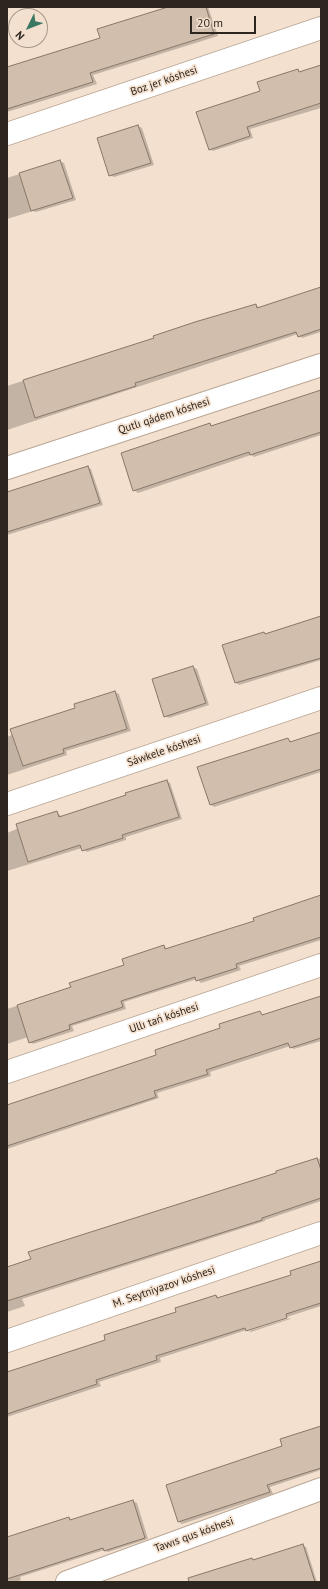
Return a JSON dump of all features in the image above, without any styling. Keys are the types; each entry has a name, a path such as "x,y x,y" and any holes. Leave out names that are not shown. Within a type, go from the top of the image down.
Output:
{"street":[{"name":"Boz jer kóshesi","path":"7,134 321,28"},
{"name":"Qutlı qádem kóshesi","path":"7,468 321,365"},
{"name":"Sáwkele kóshesi","path":"7,804 321,698"},
{"name":"Ullı tań kóshesi","path":"7,1072 321,965"},
{"name":"M. Seytniyazov kóshesi","path":"7,1341 321,1233"},
{"name":"Tawıs qus kóshesi","path":"67,1582 321,1489"}],"building":[{"path":"168,7 206,7 214,34 90,73 93,82 7,109 7,67 100,38 97,29"},
{"path":"321,65 321,103 247,127 250,136 209,150 196,112 260,91 257,82 298,69 299,72"},
{"path":"138,125 151,163 109,176 97,138"},
{"path":"60,160 73,198 31,211 19,173"},
{"path":"321,287 321,329 298,337 296,332 135,383 136,386 35,418 23,380 154,338 153,336 195,322 256,304 257,308"},
{"path":"321,390 321,432 250,455 249,452 133,491 121,453 210,423 211,426"},
{"path":"88,466 100,503 7,532 7,492"},
{"path":"321,616 321,658 235,683 222,645 264,632 265,634"},
{"path":"193,666 206,703 164,717 152,679"},
{"path":"115,691 127,729 63,749 64,753 23,766 10,729 75,708 74,704"},
{"path":"321,732 321,769 210,805 197,767 288,738 290,742"},
{"path":"167,780 179,817 122,835 123,838 82,851 80,845 28,862 16,824 57,811 59,817 126,795 125,793"},
{"path":"321,895 321,937 236,964 237,968 196,981 195,977 121,1001 123,1007 69,1025 70,1029 29,1043 17,1005 71,987 69,983 124,965 122,959 164,945 165,949 254,921 253,918"},
{"path":"321,996 321,1038 290,1048 288,1043 206,1070 208,1074 154,1091 156,1097 7,1146 7,1105 156,1055 155,1050 220,1028 219,1024 260,1011 262,1015"},
{"path":"317,1158 321,1170 321,1198 262,1218 262,1220 7,1301 7,1267 31,1259 28,1252 276,1173 276,1171"},
{"path":"321,1261 321,1303 286,1314 287,1318 246,1331 245,1328 156,1356 157,1360 96,1380 97,1384 7,1414 7,1372 105,1340 104,1335 176,1312 175,1308 216,1295 217,1298 291,1275 290,1271"},
{"path":"321,1426 321,1468 267,1485 270,1492 178,1522 166,1485 282,1446 280,1439"},
{"path":"133,1500 145,1538 104,1551 103,1548 7,1579 7,1537 69,1517 70,1520"},
{"path":"303,1544 315,1582 189,1582 188,1578"}]}
